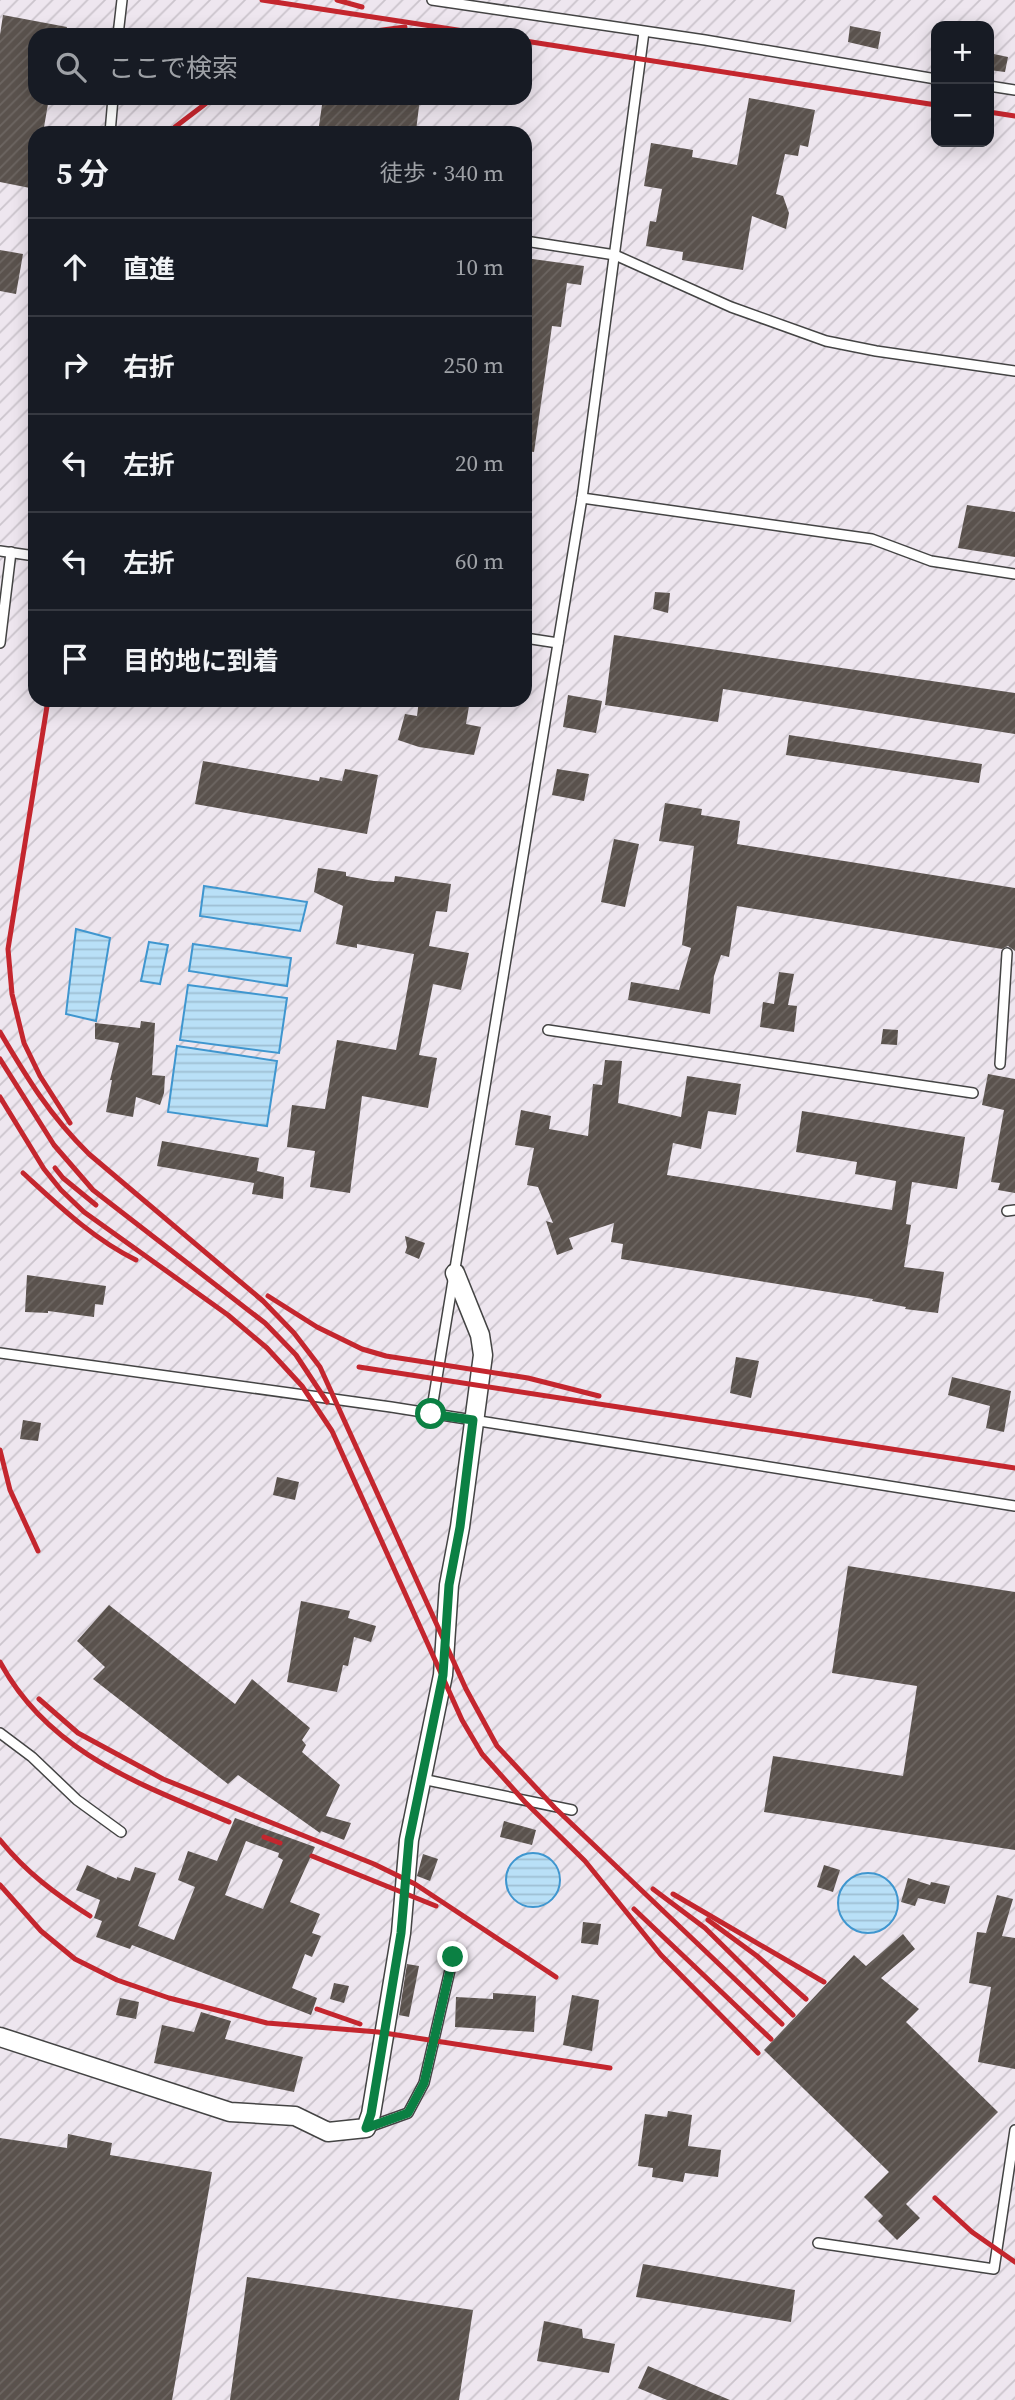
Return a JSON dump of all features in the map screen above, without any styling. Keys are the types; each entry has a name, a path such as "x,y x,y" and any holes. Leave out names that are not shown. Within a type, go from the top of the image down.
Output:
{"street":[{"path":"0,2037 230,2112 295,2116 328,2132 366,2128 371,2114 399,1946 409,1840 443,1675 449,1585 460,1527 483,1354 480,1335 455,1273"}],"lane":[{"path":"119,28 121,0"},
{"path":"432,0 931,78"},
{"path":"431,1414 582,498 645,32"},
{"path":"994,87 1015,90"},
{"path":"111,126 112,105"},
{"path":"532,242 615,255 761,319 826,341 1015,371"},
{"path":"582,498 872,539 931,561 1015,574"},
{"path":"0,551 28,555"},
{"path":"0,643 11,552"},
{"path":"532,639 558,643"},
{"path":"1000,1064 1007,953"},
{"path":"548,1030 973,1093"},
{"path":"0,1353 473,1420 1015,1506"},
{"path":"0,1733 32,1757 77,1800 121,1832"},
{"path":"422,1779 572,1810"},
{"path":"366,2128 408,2113 424,2083 453,1957"},
{"path":"818,2243 994,2269 1015,2130"}],"shaded area":[{"path":"0,0 1015,0 1015,2400 0,2400"}],"water":[{"path":"204,886 307,902 300,931 200,916"},
{"path":"76,929 110,938 96,1021 66,1014"},
{"path":"149,942 168,945 160,984 141,981"},
{"path":"193,944 291,958 287,986 189,971"},
{"path":"188,985 287,998 279,1053 180,1040"},
{"path":"177,1046 277,1061 267,1126 168,1112"},
{"path":"533,1853 552,1861 560,1880 552,1899 533,1907 514,1899 506,1880 514,1861"},
{"path":"868,1873 889,1882 898,1903 889,1924 868,1933 847,1924 838,1903 847,1882"}],"building":[{"path":"3,15 67,27 28,28 28,105 48,105 44,126 28,126 28,188 0,182 0,35"},
{"path":"850,26 881,32 878,49 848,42"},
{"path":"994,54 1008,57 1005,72 994,71"},
{"path":"749,98 815,110 808,147 800,145 798,156 785,154 776,194 783,196 789,213 786,229 752,216 743,270 682,260 683,252 646,246 650,221 656,222 662,189 644,186 651,143 693,150 692,157 737,165"},
{"path":"322,105 419,105 417,126 319,126"},
{"path":"0,250 23,254 16,294 0,291"},
{"path":"532,259 584,266 581,285 567,283 561,327 552,326 534,452"},
{"path":"967,505 1015,512 1015,557 958,548"},
{"path":"655,592 670,593 668,613 653,609"},
{"path":"614,635 1015,693 1015,734 723,689 718,722 605,705"},
{"path":"568,695 602,701 596,733 563,727"},
{"path":"418,707 469,707 466,724 481,727 474,755 419,747 398,740 405,714 417,716"},
{"path":"789,735 982,764 979,783 786,755"},
{"path":"203,761 319,781 320,777 342,781 345,769 378,775 367,834 195,804"},
{"path":"557,769 589,774 584,801 552,795"},
{"path":"665,803 702,809 701,815 740,821 737,844 1015,888 1015,951 1008,946 1002,949 737,906 729,957 721,955 714,976 710,1014 628,1000 631,982 679,990 691,948 682,945 694,846 659,841"},
{"path":"614,839 639,844 625,907 601,902"},
{"path":"318,868 346,872 346,876 374,881 394,882 395,876 451,884 447,912 436,911 429,946 469,953 461,990 433,984 419,1055 437,1058 428,1108 362,1096 350,1193 310,1187 315,1151 287,1147 292,1105 325,1109 337,1040 396,1050 414,954 357,944 357,948 336,944 343,906 314,892"},
{"path":"779,972 794,974 788,1005 797,1006 794,1032 760,1027 763,1002 774,1004"},
{"path":"141,1021 155,1023 152,1075 165,1076 160,1105 136,1097 133,1117 106,1112 119,1043 95,1039 95,1023 140,1028"},
{"path":"883,1029 898,1030 897,1045 881,1044"},
{"path":"605,1060 622,1061 618,1103 681,1117 687,1076 741,1084 736,1115 708,1111 701,1149 673,1143 667,1175 892,1210 896,1181 855,1174 857,1162 796,1152 802,1111 965,1137 957,1189 912,1182 906,1224 911,1225 904,1267 944,1272 938,1313 905,1309 906,1307 872,1301 873,1299 621,1259 623,1244 611,1242 614,1223 569,1238 573,1249 557,1255 546,1221 553,1223 538,1187 527,1185 534,1148 515,1145 521,1110 551,1116 549,1129 588,1136 593,1084 602,1085"},
{"path":"988,1074 1015,1079 1015,1193 998,1190 1000,1183 991,1182 1004,1110 982,1105"},
{"path":"162,1141 259,1158 257,1171 284,1177 283,1199 252,1194 254,1183 157,1166"},
{"path":"405,1236 425,1243 419,1259 405,1253"},
{"path":"27,1275 106,1286 103,1305 95,1304 94,1317 48,1311 25,1312"},
{"path":"736,1357 759,1361 751,1398 730,1393"},
{"path":"952,1377 1011,1391 1004,1432 986,1428 990,1406 948,1395"},
{"path":"23,1420 41,1423 38,1441 20,1439"},
{"path":"277,1477 299,1482 295,1500 273,1495"},
{"path":"848,1566 1015,1592 1015,1850 764,1812 773,1756 903,1776 917,1686 832,1673"},
{"path":"301,1601 350,1611 348,1618 376,1626 371,1642 354,1637 348,1666 343,1665 337,1692 287,1682"},
{"path":"109,1605 235,1704 252,1679 310,1728 302,1740 306,1745 302,1752 340,1785 326,1816 351,1823 344,1840 321,1831 320,1833 238,1775 228,1784 93,1679 105,1667 77,1641"},
{"path":"235,1818 315,1847 290,1902 320,1914 312,1933 321,1936 312,1957 305,1954 292,1988 317,1998 311,2015 132,1945 130,1949 96,1937 102,1921 94,1918 100,1900 76,1890 87,1865 117,1879 130,1881 135,1867 156,1873 138,1926 174,1940 195,1887 178,1880 188,1851 217,1861","holes":["246,1841 279,1853 278,1857 283,1860 263,1909 225,1895"]},
{"path":"504,1821 536,1830 532,1845 500,1837"},
{"path":"423,1854 438,1859 430,1881 417,1876"},
{"path":"824,1865 840,1870 833,1892 817,1887"},
{"path":"908,1878 930,1885 931,1882 950,1886 945,1904 918,1898 915,1906 901,1902"},
{"path":"997,1895 1013,1899 1002,1936 1015,1938 1015,2069 978,2062 991,1987 969,1983 977,1932 986,1933"},
{"path":"583,1922 601,1924 598,1945 581,1943"},
{"path":"903,1934 915,1949 881,1978 919,2009 906,2022 998,2112 906,2204 920,2218 897,2240 878,2221 883,2216 864,2197 889,2172 764,2050 854,1955 866,1966"},
{"path":"407,1964 419,1966 409,2017 399,2015"},
{"path":"334,1983 349,1986 344,2003 330,1999"},
{"path":"493,1993 536,1996 534,2032 455,2027 456,1997 493,1999"},
{"path":"572,1995 599,2000 592,2051 563,2045"},
{"path":"120,1998 139,2002 136,2019 116,2015"},
{"path":"201,2012 231,2021 225,2039 303,2057 294,2092 154,2063 162,2025 194,2032"},
{"path":"668,2111 692,2115 688,2146 721,2150 718,2177 685,2173 683,2182 652,2177 653,2168 638,2166 645,2114 667,2117"},
{"path":"68,2134 112,2143 110,2155 212,2172 172,2400 0,2400 0,2138 67,2148"},
{"path":"643,2264 795,2290 791,2322 636,2297"},
{"path":"247,2277 473,2310 459,2400 230,2400"},
{"path":"544,2321 582,2329 583,2338 615,2344 609,2373 537,2361"},
{"path":"648,2366 730,2400 667,2400 638,2388"}],"railway":[{"path":"262,0 444,28"},
{"path":"337,0 362,7"},
{"path":"398,28 405,27"},
{"path":"532,42 931,104"},
{"path":"176,126 204,105"},
{"path":"994,113 1015,116"},
{"path":"47,707 8,949 12,994 24,1043 40,1076 70,1123"},
{"path":"0,1032 40,1096 75,1140 263,1301 294,1333 320,1367 466,1689 497,1746 555,1808 782,2024"},
{"path":"0,1059 54,1145 93,1190 265,1323 296,1355 327,1402"},
{"path":"0,1097 44,1169 61,1190 84,1212 228,1315 267,1348 302,1386 332,1431 462,1720 482,1754 525,1802 585,1861 661,1955 758,2053"},
{"path":"55,1168 96,1205"},
{"path":"23,1173 91,1232 136,1260"},
{"path":"268,1296 317,1327 362,1349 386,1356 528,1378 599,1396"},
{"path":"359,1367 1015,1468"},
{"path":"0,1450 10,1490 38,1551"},
{"path":"0,1662 20,1693 44,1720 71,1743 130,1779 229,1822"},
{"path":"39,1699 78,1733 163,1779 374,1864 415,1884 556,1977"},
{"path":"264,1837 280,1843"},
{"path":"0,1840 42,1882 90,1916"},
{"path":"312,1856 436,1906"},
{"path":"0,1885 41,1931 75,1959 117,1980 169,1998 267,2023 378,2032 610,2068"},
{"path":"653,1889 705,1928 793,2015"},
{"path":"673,1894 824,1982"},
{"path":"634,1909 771,2039"},
{"path":"708,1920 757,1956 806,1999"},
{"path":"317,2009 360,2024"},
{"path":"935,2198 972,2232 1015,2262"}],"route":[{"path":"431,1414 473,1420 460,1527 449,1585 443,1675 409,1840 401,1933 371,2114 366,2128 408,2113 424,2083 453,1957"}]}
